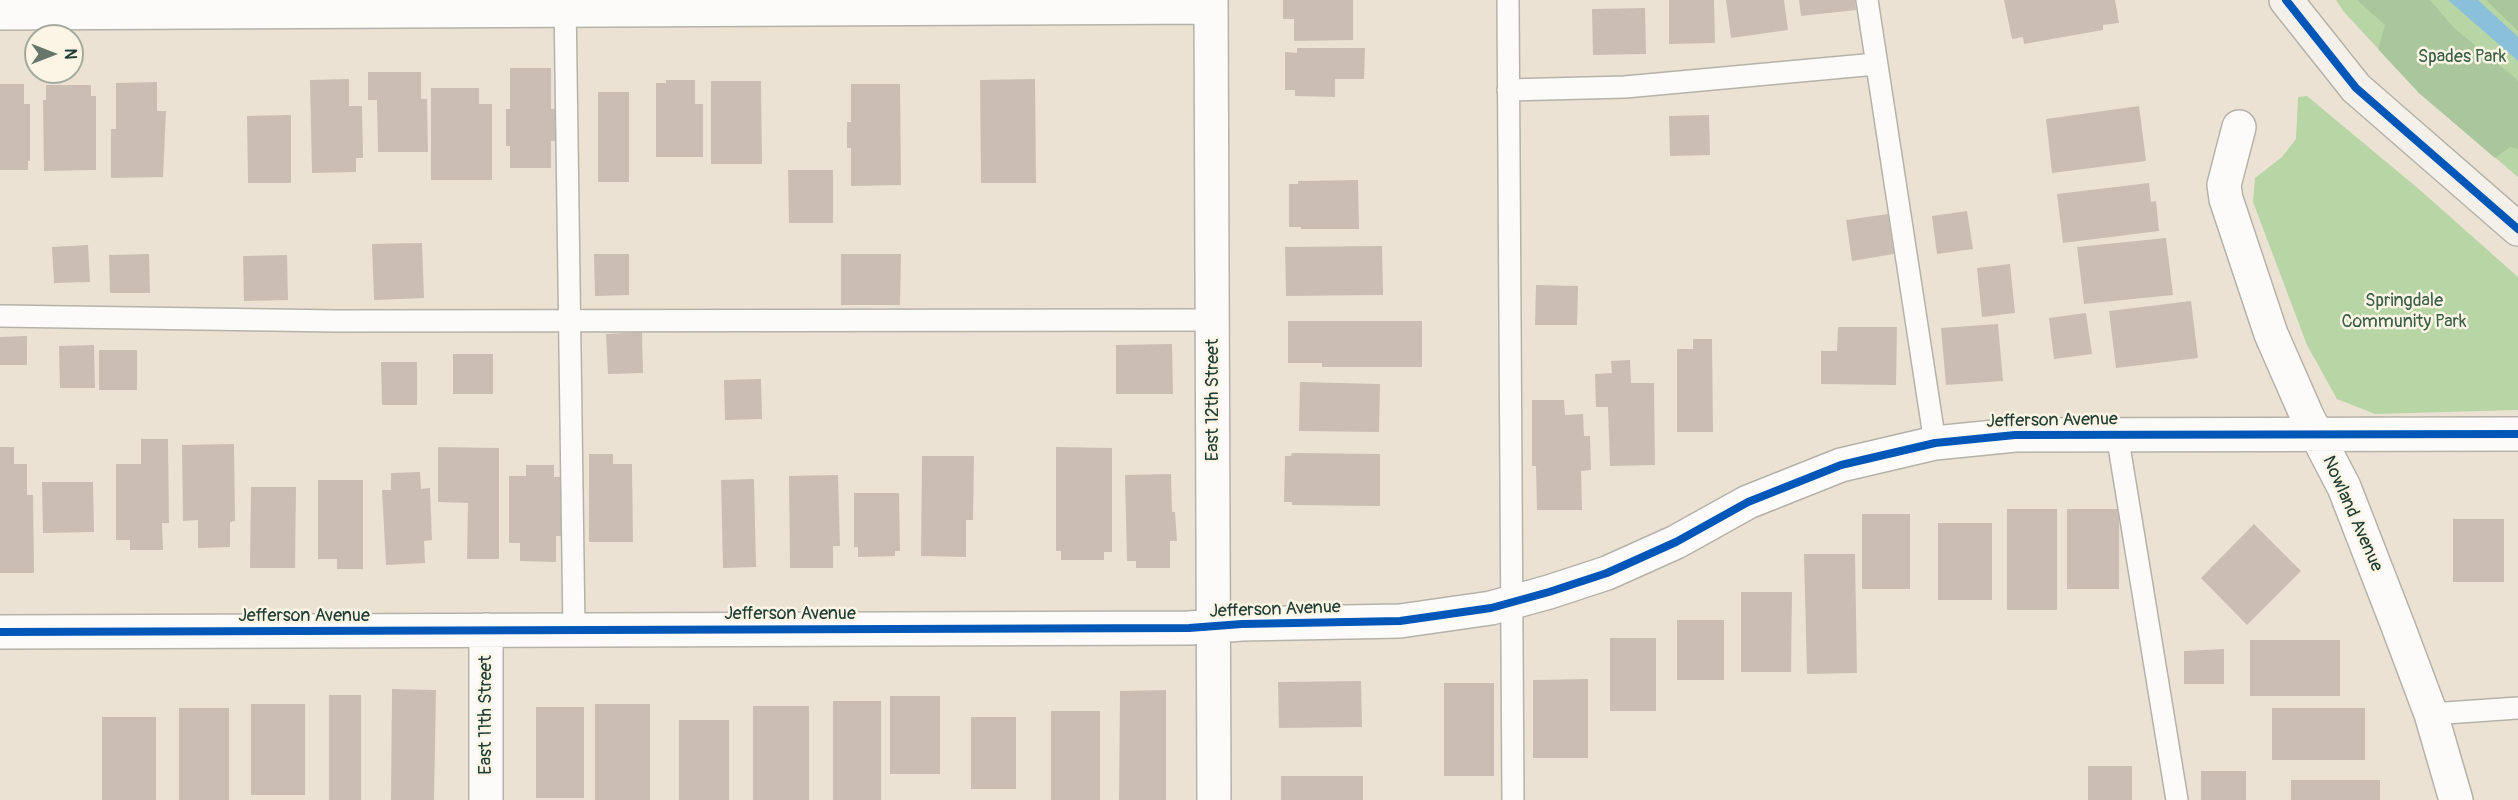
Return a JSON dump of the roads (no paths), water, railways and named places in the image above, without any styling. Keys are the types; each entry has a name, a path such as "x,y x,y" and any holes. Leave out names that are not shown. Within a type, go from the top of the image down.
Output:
{"main road":[{"path":"2286,0 2356,88 2518,229"}],"street":[{"path":"0,14 565,5 1211,3"},
{"name":"East 12th Street","path":"1211,3 1214,800"},
{"name":"Nowland Avenue","path":"2239,127 2224,185 2226,200 2271,334 2315,433 2344,487 2431,714 2457,800"},
{"name":"Jefferson Avenue","path":"0,632 1214,626 1400,621 1461,613 1513,602 1618,568 1676,542 1748,502 1814,474 1861,459 1935,443 2015,435 2518,434"},
{"name":"East 11th Street","path":"486,630 486,800"}],"lane":[{"path":"1508,0 1513,800"},
{"path":"1866,0 1935,443"},
{"path":"565,5 574,630"},
{"path":"1508,90 1625,87 1876,64"},
{"path":"0,316 338,321 1213,320"},
{"path":"2117,434 2177,800"},
{"path":"2431,714 2518,708"}],"water":[{"path":"2448,0 2478,0 2518,37 2518,61"}],"park label":[{"name":"Spades Park","path":"2462,57"},
{"name":"Springdale Community Park","path":"2404,311"}]}
